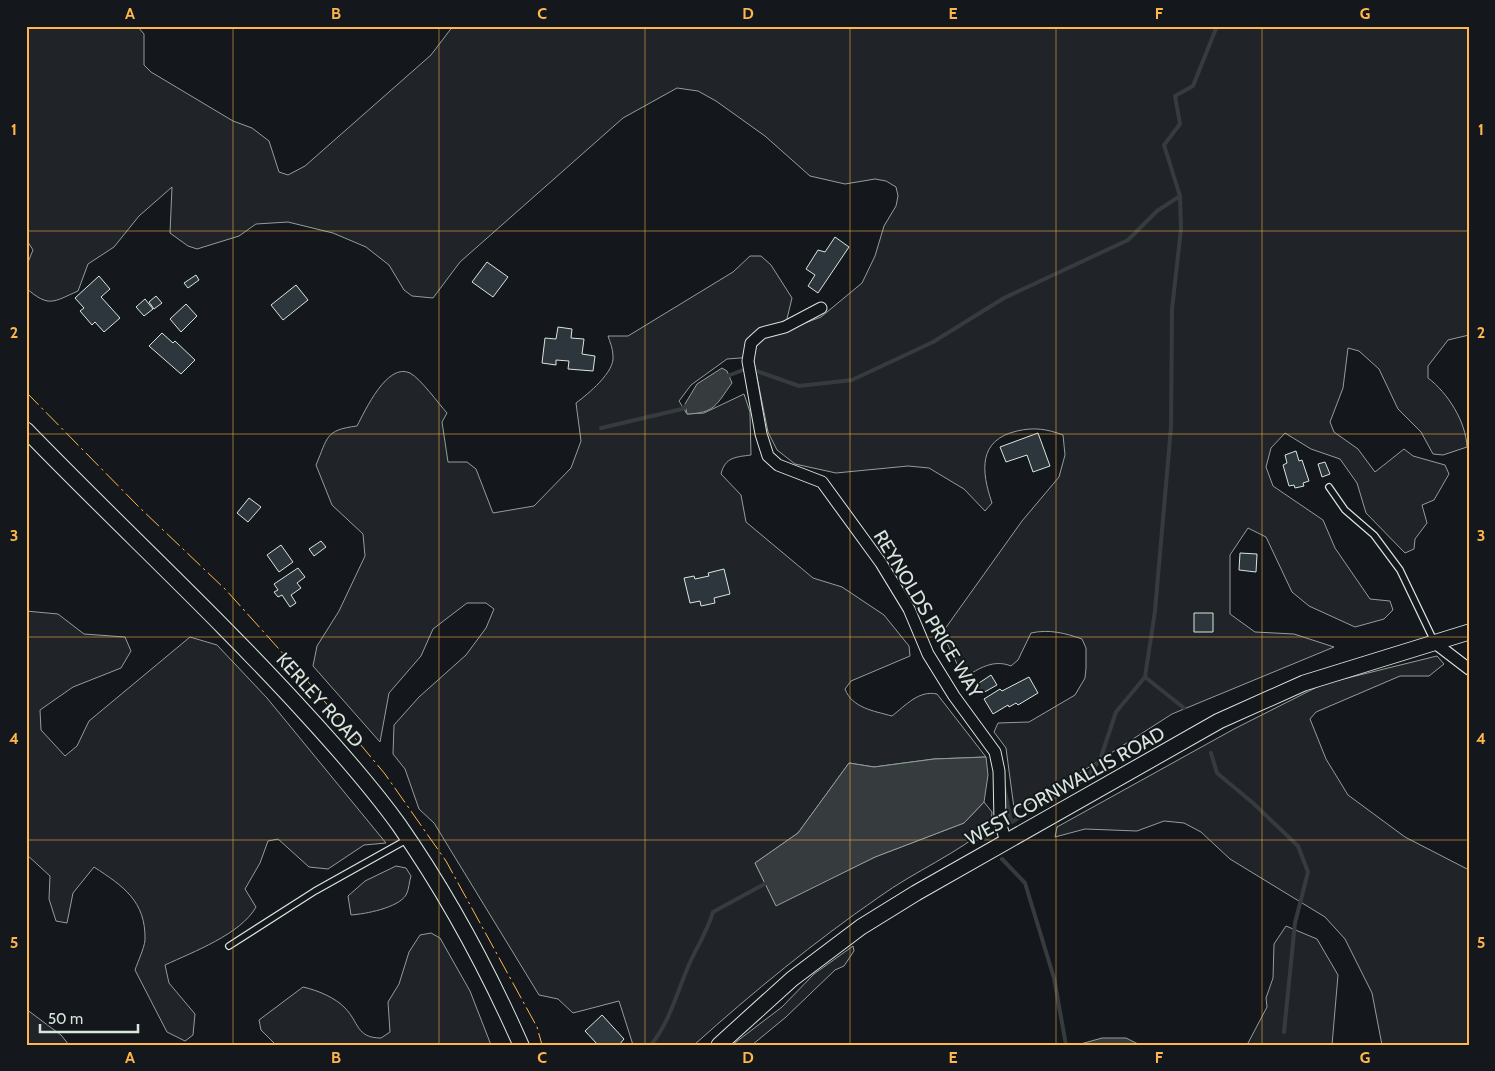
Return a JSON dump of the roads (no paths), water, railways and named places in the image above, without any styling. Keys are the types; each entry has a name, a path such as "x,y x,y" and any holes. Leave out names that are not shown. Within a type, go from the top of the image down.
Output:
{"street":[{"name":"REYNOLDS PRICE WAY","path":"821,308 785,327 762,334 751,343 748,361 761,434 768,456 778,464 822,482 882,563 909,609 928,654 954,696 995,752 999,771 1000,822 1006,842"},
{"name":"KERLEY ROAD","path":"26,430 261,665 354,767 408,839 452,907 521,1045"},
{"name":"WEST CORNWALLIS ROAD","path":"719,1045 792,979 827,951 916,893 1219,721 1260,701 1304,683 1469,632"},
{"path":"1435,643 1469,669"}],"lane":[{"path":"1329,487 1345,510 1374,536 1400,570 1435,643"},
{"path":"229,946 314,891 408,839"}],"waterway":[{"path":"1005,826 1085,779 1100,760 1116,712 1145,677 1155,611 1171,427 1172,309 1181,229 1180,196 1164,145 1180,124 1175,96 1193,86 1217,26"},
{"path":"725,377 748,368 799,386 852,380 933,342 1004,298 1128,240 1157,211 1180,196"},
{"path":"601,428 682,409 688,405"},
{"path":"1145,677 1184,708"},
{"path":"1211,753 1217,773 1253,803 1298,846 1308,872 1295,923 1284,1032"},
{"path":"1004,787 1011,821"},
{"path":"987,838 995,831"},
{"path":"1002,859 1025,883 1054,978 1066,1045"},
{"path":"651,1045 670,1014 687,969 713,912 768,882"}]}
